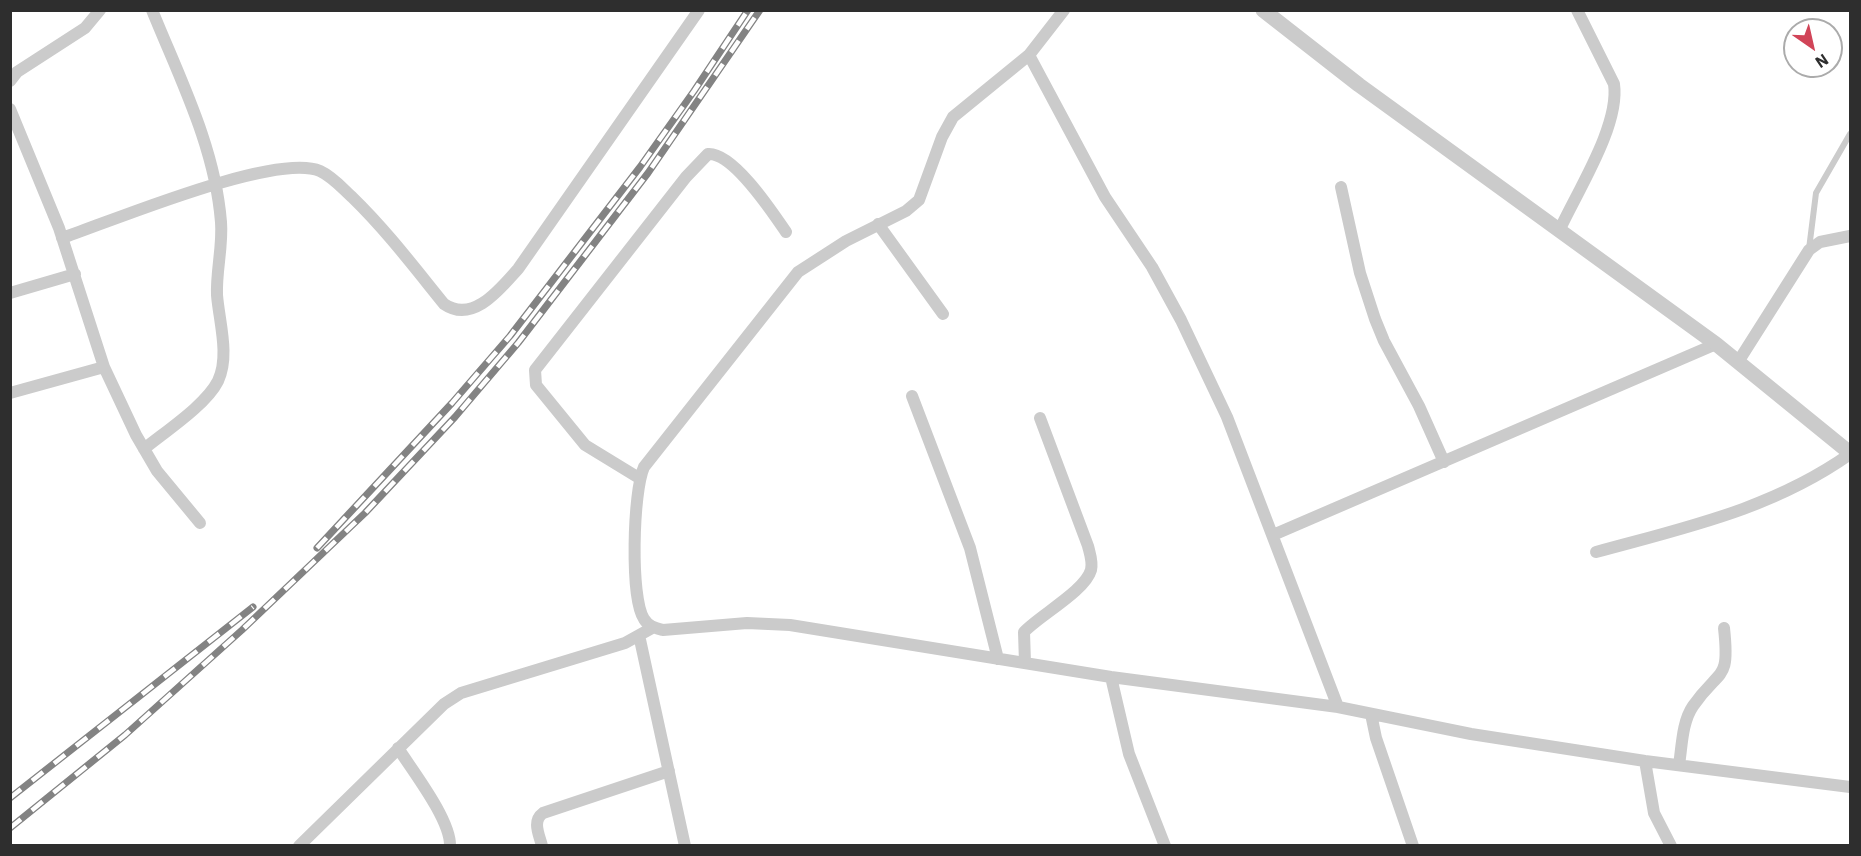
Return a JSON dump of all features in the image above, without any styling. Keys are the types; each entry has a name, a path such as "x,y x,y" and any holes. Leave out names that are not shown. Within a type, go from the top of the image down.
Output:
{"street":[{"path":"10,81 17,72 85,28 100,10"},
{"path":"144,449 209,393 221,374 222,332 217,271 221,221 215,186 198,117 152,10"},
{"path":"62,238 261,172 302,167 319,171 332,178 377,221 444,304 452,310 463,310 481,305 518,269 699,10"},
{"path":"652,628 641,613 636,580 636,497 639,478 656,451 798,272 846,241 911,208 919,200 942,137 953,117 1029,55 1064,10"},
{"path":"1263,10 1359,85 1716,344 1851,454 1818,476 1731,516 1596,552"},
{"path":"1560,229 1608,128 1616,96 1614,84 1577,10"},
{"path":"1029,55 1105,197 1152,267 1181,320 1227,417 1338,707"},
{"path":"10,109 62,238 104,367 157,471 200,523"},
{"path":"639,478 585,445 536,385 535,370 686,177 708,154 714,153 722,158 754,186 786,232"},
{"path":"1341,187 1360,273 1371,308 1384,341 1419,406 1444,462"},
{"path":"878,225 943,314"},
{"path":"1738,362 1809,250 1820,242 1851,236"},
{"path":"10,293 75,274"},
{"path":"1273,535 1716,344"},
{"path":"10,393 104,367"},
{"path":"912,396 970,548 998,658"},
{"path":"1025,663 1024,632 1081,585 1090,573 1092,564 1088,546 1040,418"},
{"path":"299,845 444,704 461,693 625,643 652,628 663,630 747,623 790,624 1111,677 1338,707 1471,734 1645,762 1851,787"},
{"path":"1679,765 1686,721 1694,705 1725,669 1727,656 1724,628"},
{"path":"639,635 685,846"},
{"path":"1111,677 1129,754 1165,846"},
{"path":"1371,714 1376,738 1413,846"},
{"path":"399,748 447,830 450,846"},
{"path":"1645,762 1654,813 1671,846"},
{"path":"542,846 536,824 538,817 543,813 669,771"}],"lane":[{"path":"1809,250 1816,193 1851,134"}],"railway":[{"path":"317,548 452,403 510,336 640,167 748,10"},
{"path":"10,828 125,735 242,630 365,513 455,417 518,343 648,173 760,10"},
{"path":"10,798 253,607"}]}
